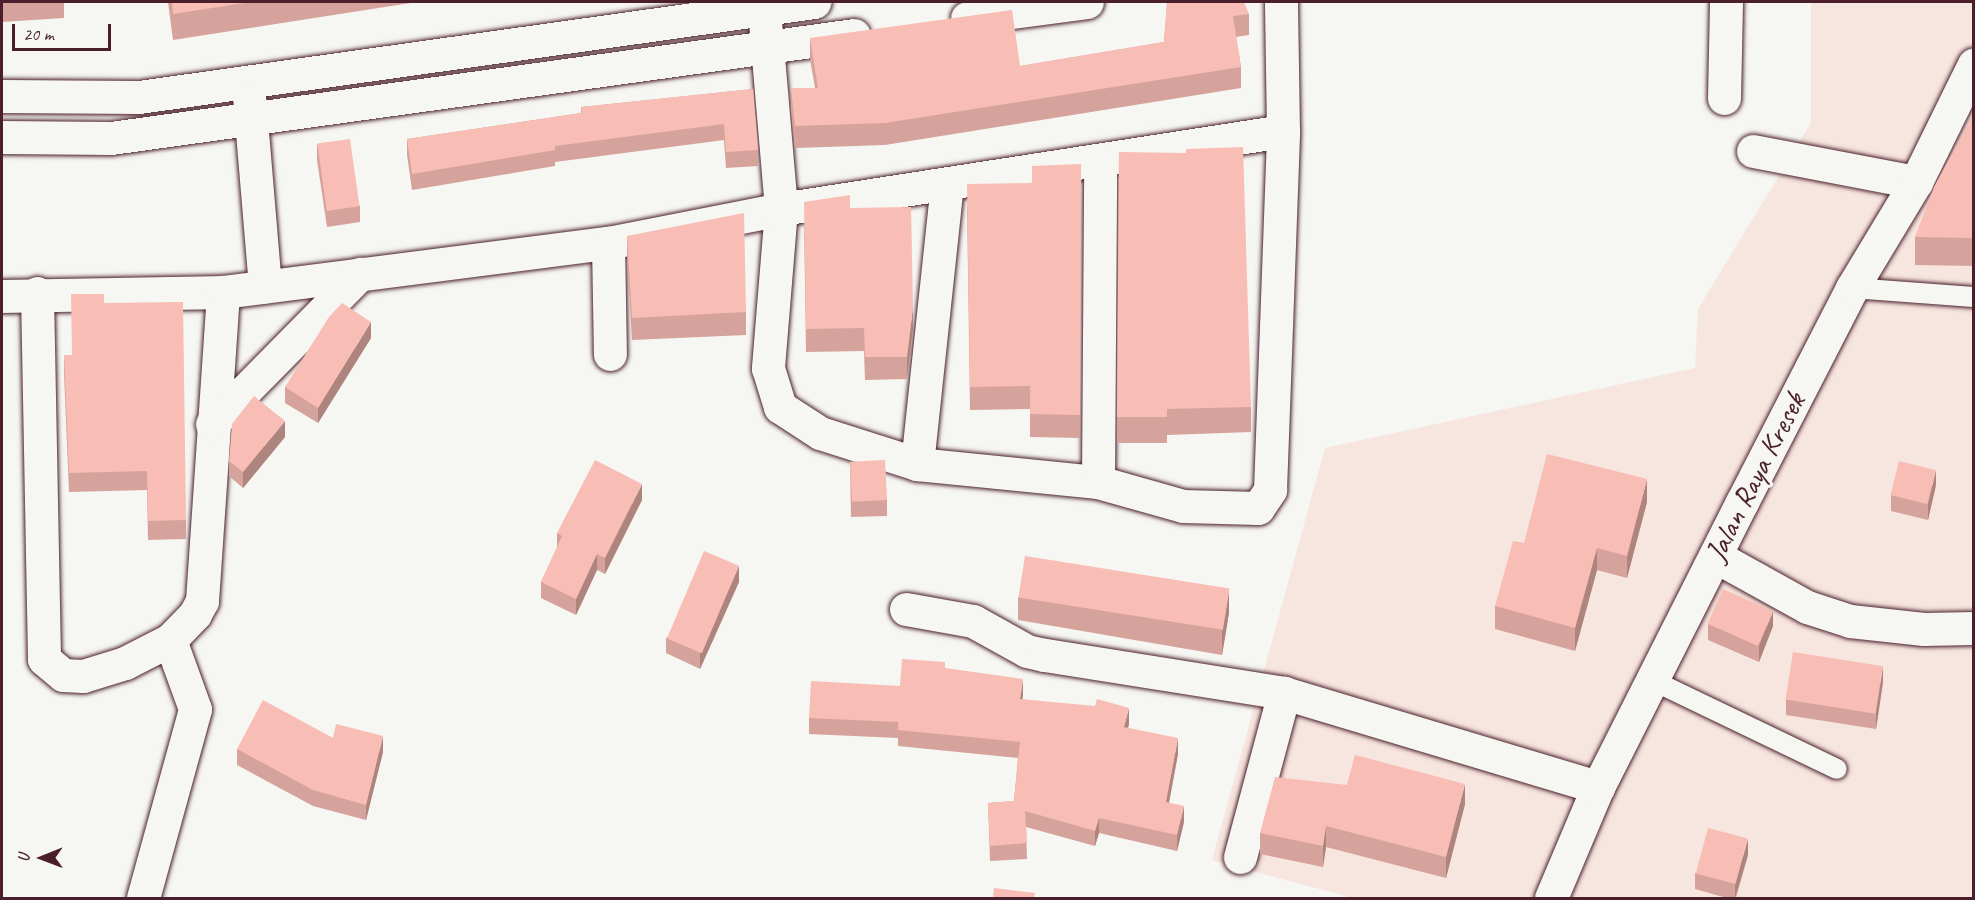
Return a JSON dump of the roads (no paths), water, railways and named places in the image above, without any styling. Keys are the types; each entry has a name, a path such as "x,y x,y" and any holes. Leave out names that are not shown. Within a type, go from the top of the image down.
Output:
{"street":[{"path":"2,96 139,97 249,82 661,14 764,10 814,2"},
{"path":"941,22 1087,2"},
{"path":"764,10 770,45 781,209 768,368 780,407 820,433 917,464 1098,482 1183,506 1258,508 1266,501 1270,490 1283,131 1281,2"},
{"path":"1724,99 1726,2"},
{"path":"661,14 664,60"},
{"path":"2,137 99,137 884,30"},
{"name":"Jalan Raya Kresek","path":"1551,898 1598,787 1786,415 1852,288 1916,182 1970,77"},
{"path":"249,82 249,118 265,286"},
{"path":"99,137 102,98"},
{"path":"2,297 37,293 222,292 608,243 781,209 1100,162 1283,131"},
{"path":"1754,151 1916,182"},
{"path":"1098,482 1100,162"},
{"path":"917,464 947,185"},
{"path":"608,243 610,354"},
{"path":"212,424 360,274"},
{"path":"37,293 44,659 63,675 83,676 125,663 170,640 195,614 202,601 222,292"},
{"path":"1715,556 1807,607 1850,621 1924,629 1974,628"},
{"path":"906,609 973,621 1028,651 1045,655 1284,693 1598,787"},
{"path":"143,898 195,709 170,640"},
{"path":"1240,856 1284,693"}],"lane":[{"path":"1852,288 1974,297"},
{"path":"1652,681 1837,768"}]}
